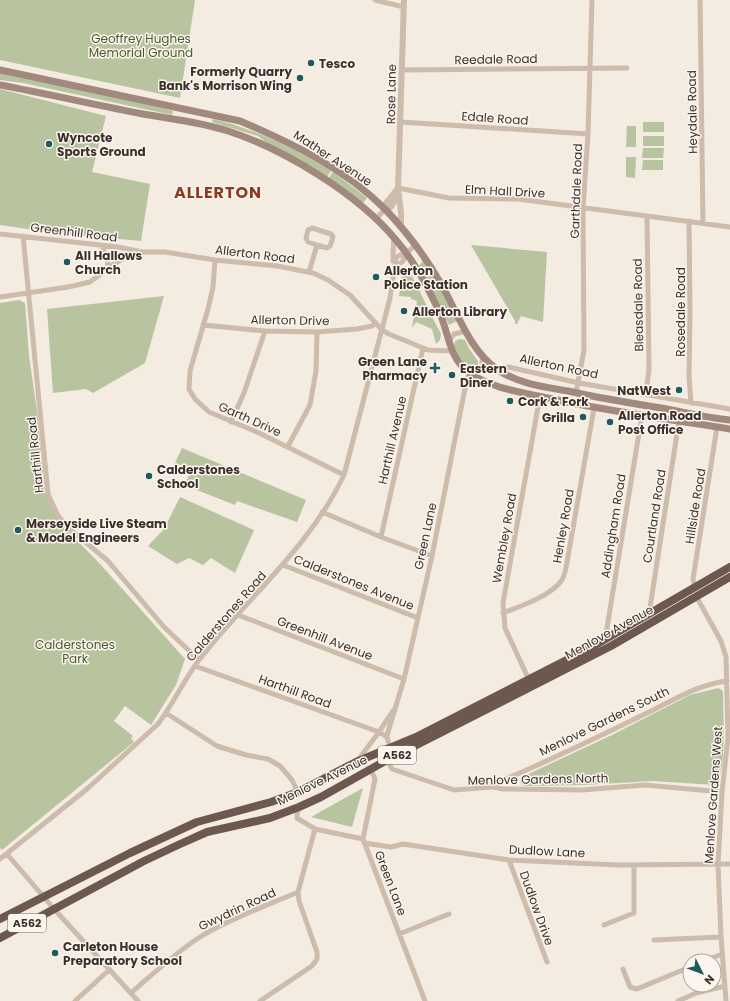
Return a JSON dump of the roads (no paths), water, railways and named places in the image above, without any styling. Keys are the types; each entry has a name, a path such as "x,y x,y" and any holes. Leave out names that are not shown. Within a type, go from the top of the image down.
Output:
{"highway":[{"name":"Menlove Avenue","path":"0,919 130,853 197,822 271,802 298,792 354,763 416,737 604,640 730,566"},
{"name":"Menlove Avenue","path":"0,938 144,861 207,832 270,818 299,807 358,777 387,760 611,646 730,577"},
{"path":"387,760 390,748"},
{"path":"354,763 358,777"}],"main road":[{"name":"Mather Avenue","path":"0,70 240,121 276,136 310,154 372,196 400,226 416,245 439,279 474,345 482,356 499,371"},
{"name":"Mather Avenue","path":"0,85 230,131 265,146 302,166 344,192 376,219 394,238 417,268 439,311 451,351 470,374 485,381 512,390 540,396"},
{"path":"185,122 189,109"},
{"name":"Allerton Road","path":"499,371 526,383 730,420"},
{"path":"540,396 594,408 730,429"}],"street":[{"path":"375,0 404,3"},
{"name":"Garthdale Road","path":"576,393 584,350 583,208 588,134 592,0"},
{"name":"Heydale Road","path":"700,0 703,223"},
{"name":"Rose Lane","path":"400,226 401,213 398,188 404,3"},
{"name":"Reedale Road","path":"402,70 627,68"},
{"name":"Edale Road","path":"401,122 588,134"},
{"path":"376,219 385,209 386,203 398,188"},
{"name":"Elm Hall Drive","path":"398,188 449,198 518,199 730,227"},
{"name":"Bleasdale Road","path":"646,394 649,369 647,216"},
{"name":"Rosedale Road","path":"689,221 689,376 691,403"},
{"path":"312,228 331,234 333,237 328,248 318,245 308,242 306,238 308,230 312,228"},
{"name":"Greenhill Road","path":"0,234 145,252"},
{"name":"Harthill Road","path":"23,236 48,494 57,514 65,525 108,561 164,627 199,660"},
{"path":"382,330 390,298 394,268 394,238"},
{"path":"309,272 318,245"},
{"path":"394,268 404,261 406,253 416,245"},
{"path":"102,246 108,261 107,269"},
{"name":"Allerton Road","path":"0,297 68,287 90,282 114,264 128,256 145,252 165,252 214,260 277,266 309,272 328,280 350,295 382,330 389,334 423,348 451,351"},
{"name":"Garth Drive","path":"214,260 213,287 190,371 189,389 195,399 209,412 288,446 344,475"},
{"name":"Allerton Drive","path":"203,325 265,332 317,332 357,329 372,326 376,323"},
{"name":"Calderstones Road","path":"0,859 87,789 158,724 199,660 283,565 309,532 336,491 344,475 382,330"},
{"path":"231,422 244,392 265,332"},
{"path":"288,446 310,405 316,371 317,332"},
{"path":"449,341 454,334 463,332 468,334"},
{"name":"Harthill Avenue","path":"381,537 423,348"},
{"path":"470,374 476,373 481,369 483,363 482,356"},
{"name":"Allerton Road","path":"499,371 508,367 579,383 730,409"},
{"name":"Green Lane","path":"387,737 404,679 418,618 432,556 467,378 470,374"},
{"name":"Wembley Road","path":"529,680 505,628 503,603 540,396"},
{"name":"Henley Road","path":"503,612 537,599 553,590 562,580 566,568 594,408"},
{"name":"Addingham Road","path":"604,640 642,415"},
{"name":"Courtland Road","path":"649,614 680,421"},
{"name":"Hillside Road","path":"695,587 693,579 717,427"},
{"path":"322,512 381,537 432,556"},
{"name":"Calderstones Avenue","path":"283,565 418,618"},
{"name":"Menlove Gardens West","path":"696,596 721,641 726,657 728,738 722,792 718,864 722,953"},
{"name":"Greenhill Avenue","path":"238,615 404,679"},
{"name":"Harthill Road","path":"195,666 379,732 387,737"},
{"name":"Menlove Gardens South","path":"493,787 501,781 610,731 687,692 718,682 727,681"},
{"name":"Green Lane","path":"354,763 379,732 397,703"},
{"path":"166,713 217,746 246,755 268,759 280,766 292,780 298,792"},
{"path":"387,737 390,748"},
{"name":"Menlove Gardens North","path":"387,760 392,769 454,790 493,787 503,789 582,790 645,785 722,792"},
{"name":"Green Lane","path":"370,770 375,779 364,841 425,1001"},
{"name":"Dudlow Lane","path":"299,807 297,818 315,829 391,847 403,844 509,860 634,865 730,864"},
{"path":"260,1001 312,966 317,959 317,952 299,900 298,892 315,829"},
{"path":"7,854 54,909 138,1001"},
{"name":"Dudlow Drive","path":"509,860 547,962"},
{"path":"604,925 634,913 634,865"},
{"name":"Gwydrin Road","path":"131,993 178,952 202,936 229,922 298,892"},
{"path":"399,934 449,914"},
{"path":"654,940 721,937"},
{"name":"Menlove Gardens West","path":"722,954 726,1001"},
{"path":"623,969 630,987 637,989 682,970"},
{"path":"75,1001 109,970"},
{"path":"678,1001 696,993 725,986"}],"place":[{"name":"Tesco","path":"311,63"},
{"name":"Formerly Quarry Bank's Morrison Wing","path":"300,78"},
{"name":"Wyncote Sports Ground","path":"49,144"},
{"name":"All Hallows Church","path":"67,262"},
{"name":"Allerton Police Station","path":"376,277"},
{"name":"Allerton Library","path":"404,311"},
{"name":"Green Lane Pharmacy","path":"435,368"},
{"name":"Eastern Diner","path":"452,375"},
{"name":"NatWest","path":"679,390"},
{"name":"Cork & Fork","path":"510,401"},
{"name":"Grilla","path":"583,417"},
{"name":"Allerton Road Post Office","path":"610,422"},
{"name":"Calderstones School","path":"149,476"},
{"name":"Merseyside Live Steam & Model Engineers","path":"18,530"},
{"name":"Carleton House Preparatory School","path":"55,953"}],"district":[{"name":"ALLERTON","path":"218,192"}],"park label":[{"name":"Geoffrey Hughes Memorial Ground","path":"141,45"},
{"name":"Calderstones Park","path":"75,651"}]}
